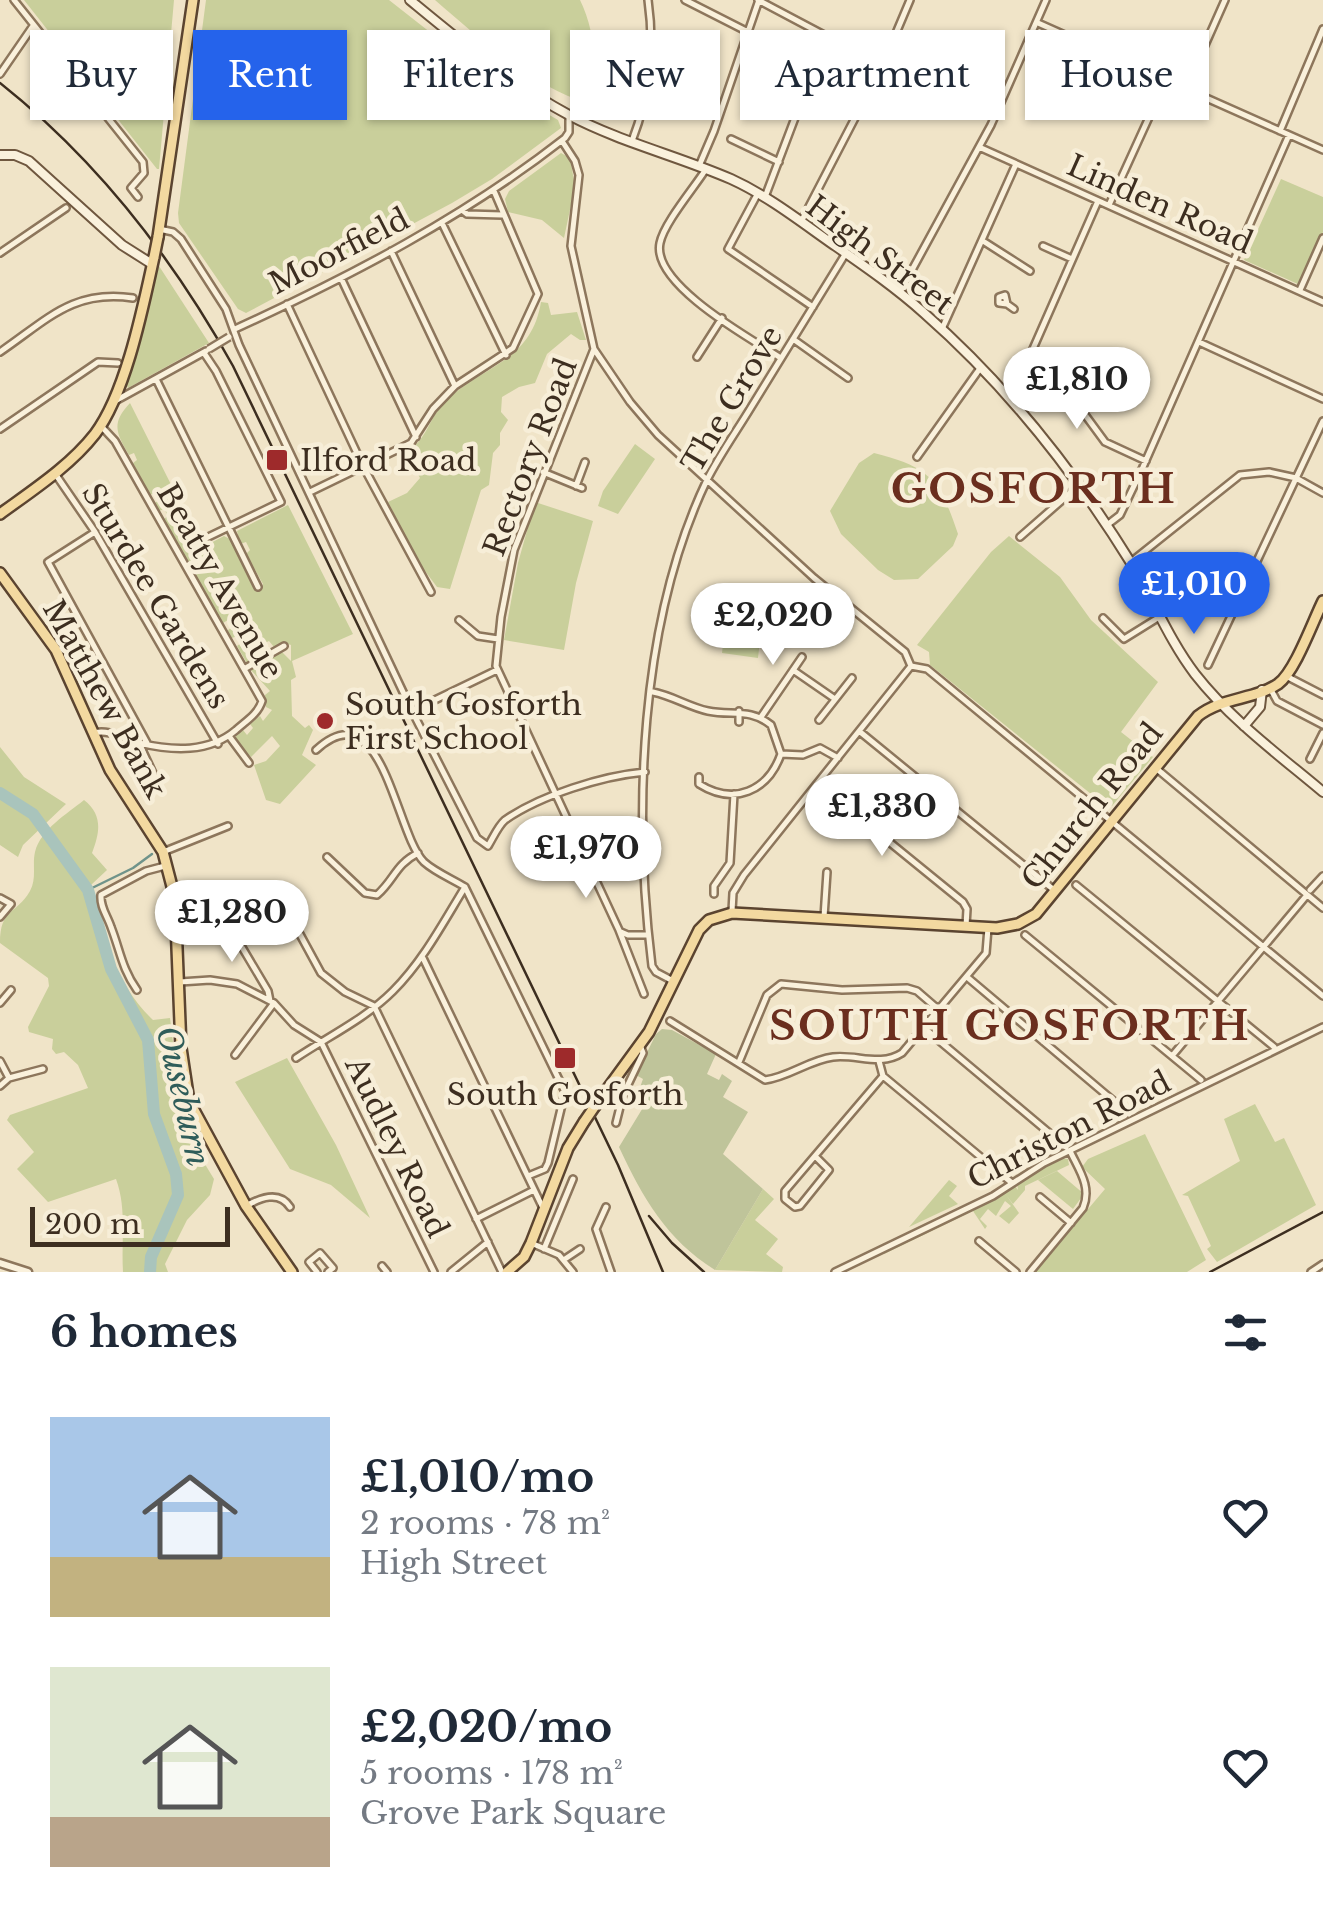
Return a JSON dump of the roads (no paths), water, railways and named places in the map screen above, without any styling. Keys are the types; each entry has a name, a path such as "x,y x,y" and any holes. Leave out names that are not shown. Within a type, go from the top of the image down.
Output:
{"main road":[{"path":"0,514 88,442 113,402 153,260 193,0"},
{"name":"High Street","path":"410,0 510,79 569,115 762,195 900,293 942,329 1009,396 1077,487 1130,562 1193,671 1244,726 1323,792"},
{"path":"0,155 15,155 28,161 122,245 153,260"},
{"name":"Matthew Bank","path":"0,573 56,650 120,790 163,852 175,898 181,1048 189,1101 246,1206 292,1272"},
{"path":"1220,703 1266,689 1286,676 1318,624 1323,601"},
{"path":"1244,726 1260,707 1266,689"},
{"name":"Church Road","path":"992,928 1018,924 1036,914 1198,716 1220,703"},
{"path":"504,1272 524,1257 568,1148 649,1032 699,930 709,920 732,913 992,928"}],"street":[{"path":"14,0 144,162 144,174 131,188 138,197"},
{"path":"632,141 650,84 649,0"},
{"path":"685,0 744,30"},
{"path":"749,30 759,0 826,36 779,162 728,248 812,308"},
{"path":"801,222 883,64 910,0"},
{"path":"900,293 979,147 1046,0"},
{"path":"1209,38 1226,0"},
{"path":"1038,23 1054,30"},
{"path":"0,74 33,26"},
{"path":"1280,131 1323,29"},
{"path":"740,56 702,168 660,240 660,257 681,289 782,358"},
{"path":"1209,99 1323,150"},
{"path":"569,115 569,132 562,141 579,175 571,246 594,349 630,402 658,434 814,578 905,652 911,666"},
{"path":"1108,206 1148,120"},
{"path":"1105,527 1120,514 1146,461 1290,135"},
{"path":"731,139 779,162"},
{"name":"Moorfield","path":"113,402 286,304 442,223 562,141"},
{"name":"Linden Road","path":"979,147 1323,302"},
{"path":"942,329 1016,164"},
{"path":"309,493 411,443 434,408 455,386 513,348 538,294 494,190"},
{"path":"1009,396 1098,202"},
{"path":"0,253 66,208"},
{"path":"462,210 468,214 502,216"},
{"path":"442,223 506,355"},
{"path":"158,233 172,232 180,239 217,293 412,711 477,838 488,846 502,822 557,795 613,775 645,772"},
{"path":"1300,291 1323,238"},
{"path":"983,241 1030,272"},
{"path":"1042,246 1072,260"},
{"path":"391,251 455,386"},
{"name":"The Grove","path":"673,981 652,966 644,876 645,772 661,621 678,558 707,480 846,253"},
{"path":"340,278 416,437"},
{"path":"0,352 77,301 106,294 134,298"},
{"path":"286,304 363,466 431,592"},
{"path":"1006,304 1014,310"},
{"path":"697,357 722,318"},
{"path":"794,339 848,378"},
{"path":"1198,342 1323,399"},
{"name":"Rectory Road","path":"594,349 514,550 498,639 497,670 619,930 644,994"},
{"path":"202,540 281,502 206,351"},
{"path":"0,429 98,362 118,363"},
{"path":"918,457 980,367"},
{"path":"1022,372 1070,393 1106,442 1146,461"},
{"path":"156,379 258,587"},
{"path":"1208,666 1323,421"},
{"name":"Beatty Avenue","path":"100,426 115,440 261,697 261,707 218,744"},
{"path":"543,472 579,487 586,462"},
{"name":"Sturdee Gardens","path":"54,472 95,532 218,744"},
{"path":"1130,562 1240,474 1269,472 1296,478 1323,493"},
{"path":"1020,537 1077,487"},
{"path":"95,532 48,562 148,744"},
{"path":"1102,618 1124,640 1161,616"},
{"path":"459,620 478,636 498,639"},
{"path":"244,669 284,646"},
{"path":"761,717 802,658"},
{"path":"911,666 927,669 1323,996"},
{"path":"732,913 733,893 744,874 911,666"},
{"path":"412,711 497,670"},
{"path":"793,670 835,699"},
{"path":"1286,676 1323,695"},
{"path":"819,720 852,678"},
{"path":"1266,689 1276,700 1323,725"},
{"path":"652,692 705,711 740,711 761,717 771,725 781,754 764,784 734,794 704,788 699,784 700,777"},
{"path":"739,722 740,711"},
{"path":"94,733 104,730 139,743 179,749 218,744"},
{"path":"859,730 1057,892"},
{"path":"1310,759 1323,733"},
{"path":"316,750 331,736 344,734 368,745 424,862 465,887 565,1092 548,1163 528,1176"},
{"path":"229,736 250,763"},
{"path":"139,743 158,784"},
{"path":"781,754 803,755 820,748 838,758"},
{"path":"1154,767 1323,908"},
{"path":"818,784 963,902 966,926"},
{"path":"714,894 714,886 730,863 734,794"},
{"path":"163,852 228,826"},
{"path":"327,857 365,893 376,894 387,886 402,861 418,852"},
{"path":"730,863 744,874"},
{"path":"137,990 119,960 112,929 100,903 102,895 146,871 168,865"},
{"path":"824,917 826,872"},
{"path":"1172,1056 1323,876"},
{"path":"1076,885 1274,1047"},
{"path":"296,1058 348,1027 390,994 422,956 465,887"},
{"path":"272,1002 224,917 227,907 269,888 278,894 321,973 345,992 374,1006 504,1272"},
{"path":"0,898 11,904 0,917"},
{"path":"670,1021 765,1080 830,1057 891,1060 902,1053 986,953 992,928"},
{"path":"619,930 628,935 648,934"},
{"path":"1025,936 1201,1080"},
{"path":"422,956 544,1209"},
{"path":"967,976 1129,1114"},
{"path":"178,982 210,980 237,984 272,1002 294,1025 321,1042"},
{"path":"739,1062 767,995 781,984 842,990 907,988 939,1010"},
{"path":"0,1002 11,990"},
{"path":"235,1055 272,1002"},
{"name":"Christon Road","path":"835,1272 996,1194 1068,1148 1323,1027"},
{"path":"924,1028 1068,1148 1088,1191 1083,1208 1030,1272"},
{"name":"Audley Road","path":"321,1042 434,1272"},
{"path":"616,1124 622,1095 643,1053 640,1045"},
{"path":"879,1060 882,1076 1012,1184"},
{"path":"0,1061 9,1078"},
{"path":"0,1086 9,1078 43,1068"},
{"path":"816,1157 829,1170 800,1206 795,1207 785,1199 784,1191 882,1076"},
{"path":"544,1249 573,1179"},
{"path":"476,1218 534,1190"},
{"path":"246,1206 264,1197 276,1197 287,1201 290,1207"},
{"path":"1040,1197 1071,1223"},
{"path":"606,1208 596,1229 611,1272"},
{"path":"979,1241 1016,1272"},
{"path":"451,1272 488,1242"},
{"path":"532,1243 564,1260 572,1271"},
{"path":"564,1260 580,1249"},
{"path":"314,1271 309,1262 320,1253 332,1268 328,1272"},
{"path":"0,1263 28,1272"},
{"path":"1311,1272 1323,1264"}],"waterway":[{"name":"Ouseburn","path":"0,793 33,814 88,890 111,969 148,1040 154,1114 176,1174 178,1195 151,1257 150,1272"},
{"path":"88,890 152,854"}],"tram line":[{"path":"0,83 69,145 130,213 185,287 233,366 618,1165 663,1272"},
{"path":"1210,1272 1323,1212"},
{"path":"649,1216 704,1272"}],"place":[{"name":"Ilford Road","path":"277,460"},
{"name":"South Gosforth First School","path":"325,721"},
{"name":"South Gosforth","path":"565,1058"}],"district":[{"name":"GOSFORTH","path":"1034,489"},
{"name":"SOUTH GOSFORTH","path":"1010,1026"}]}
